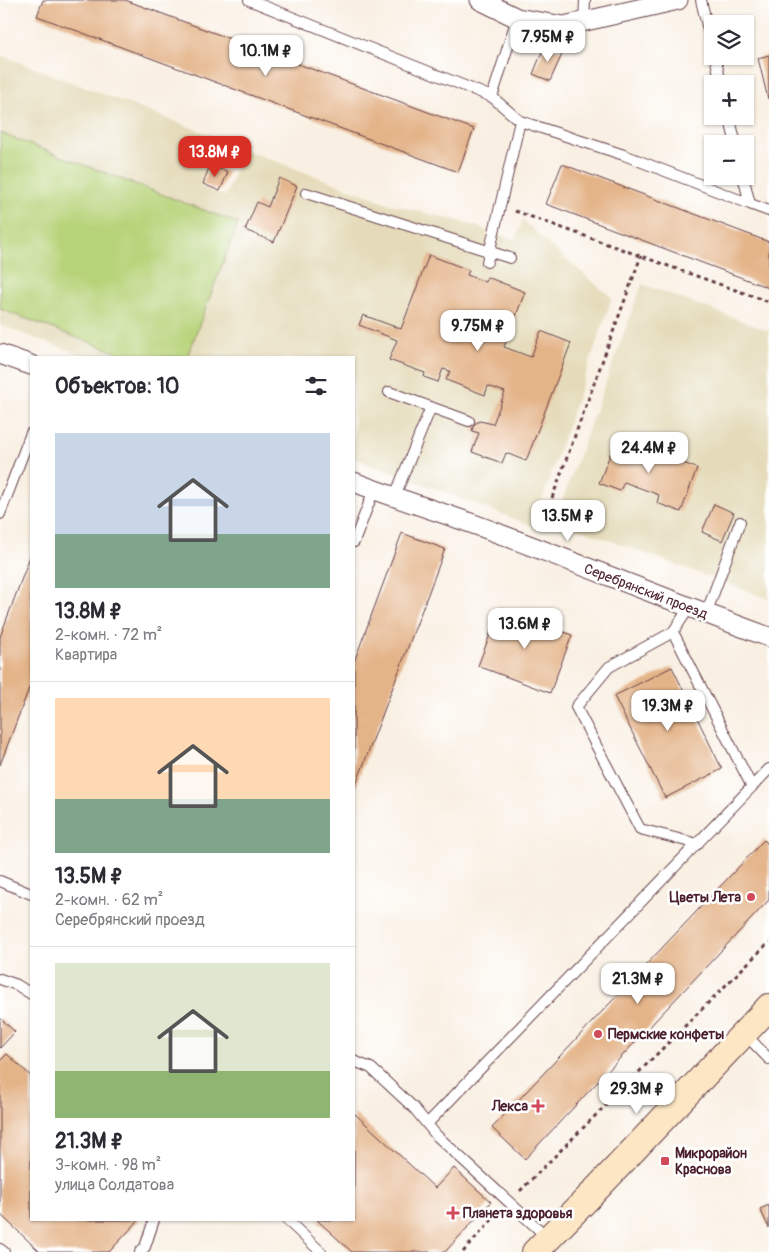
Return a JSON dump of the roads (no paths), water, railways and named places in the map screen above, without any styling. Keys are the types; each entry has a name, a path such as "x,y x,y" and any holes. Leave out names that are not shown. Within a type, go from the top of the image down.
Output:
{"main road":[{"path":"541,1245 769,1007"}],"street":[{"path":"489,2 517,18 564,26 678,0"},
{"path":"0,354 30,365"},
{"name":"Серебрянский проезд","path":"355,482 394,498 498,533 697,611 769,637"}],"lane":[{"path":"250,0 492,96 520,121 624,155 769,211"},
{"path":"584,21 585,0"},
{"path":"701,0 705,15"},
{"path":"492,96 517,18"},
{"path":"488,256 520,121"},
{"path":"745,185 750,204"},
{"path":"306,193 488,256 510,258"},
{"path":"389,392 469,421"},
{"path":"394,498 431,407"},
{"path":"0,514 30,436"},
{"path":"355,539 374,490"},
{"path":"698,844 640,829 576,707 609,667 673,632 697,611 740,522"},
{"path":"673,632 752,787"},
{"path":"428,1124 769,769"},
{"path":"0,881 30,894"},
{"path":"0,979 17,985 30,993"},
{"path":"744,1033 769,1059"},
{"path":"355,1061 371,1068 414,1108 436,1135 509,1202 541,1245"},
{"path":"140,1252 145,1247 154,1221"},
{"path":"288,1221 321,1252"},
{"path":"0,1249 4,1252"}],"place":[{"name":"Цветы Лета","path":"751,897"},
{"name":"Пермские конфеты","path":"598,1034"},
{"name":"Лекса","path":"538,1106"},
{"name":"Микрорайон Краснова","path":"665,1161"},
{"name":"Планета здоровья","path":"453,1213"}]}
